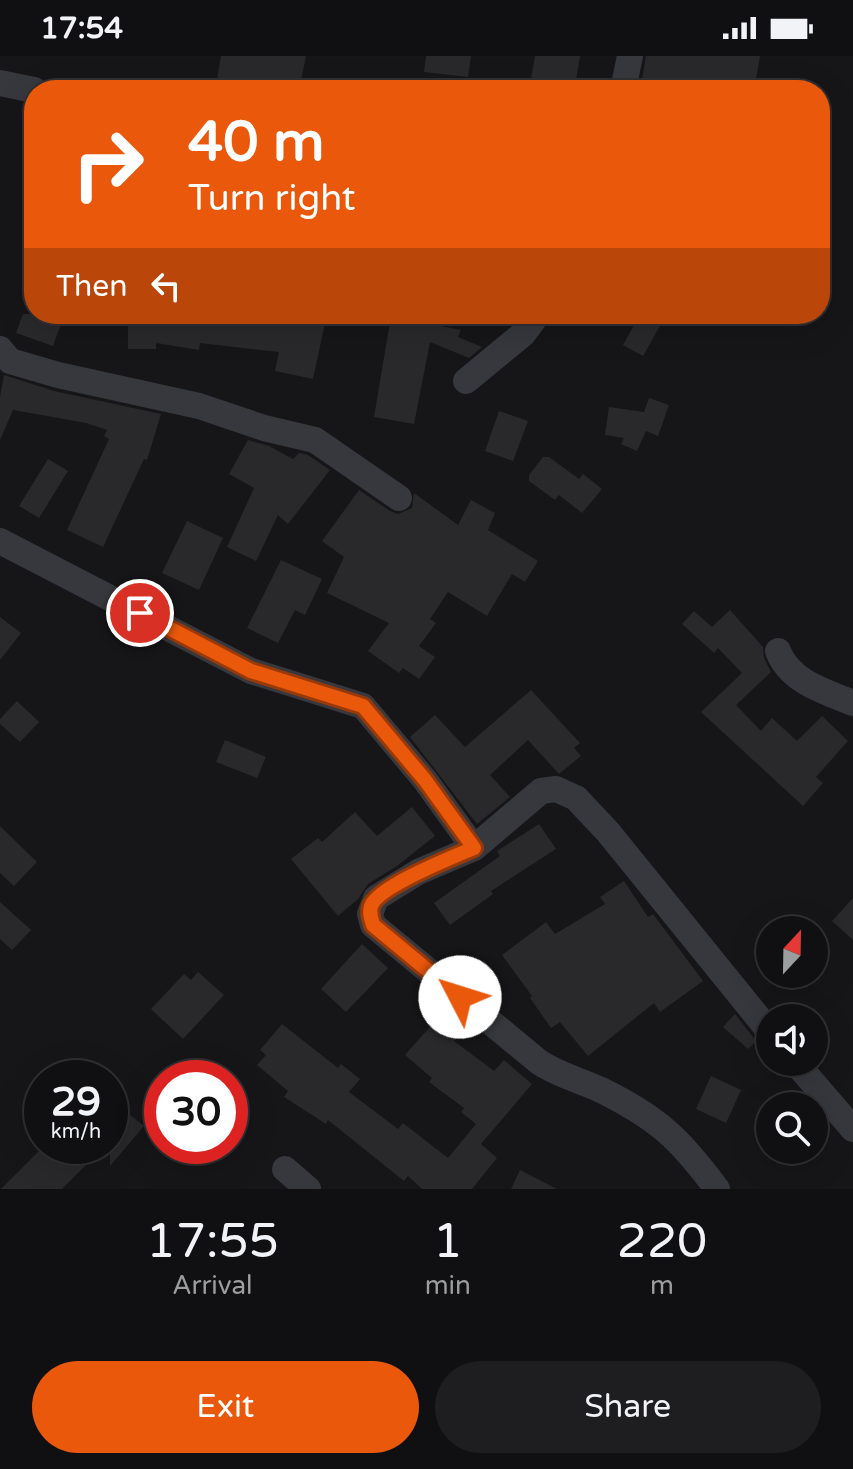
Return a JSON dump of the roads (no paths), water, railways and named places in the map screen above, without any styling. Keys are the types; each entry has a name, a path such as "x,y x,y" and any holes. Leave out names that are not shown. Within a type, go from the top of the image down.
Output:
{"street":[{"path":"625,80 630,56"},
{"path":"0,83 24,88"},
{"path":"466,381 523,334 530,324"},
{"path":"0,349 10,361 22,365 199,406 264,428 315,440 399,498"},
{"path":"0,541 251,671 363,706 425,780 474,848"},
{"path":"778,651 784,665 803,681 853,703"},
{"path":"717,1189 691,1153 662,1124 606,1093 539,1062 373,925 370,914 376,898 418,872 474,848 541,791 556,789 576,798 608,832 756,1014"},
{"path":"807,1076 853,1129"},
{"path":"285,1169 308,1189"}]}
